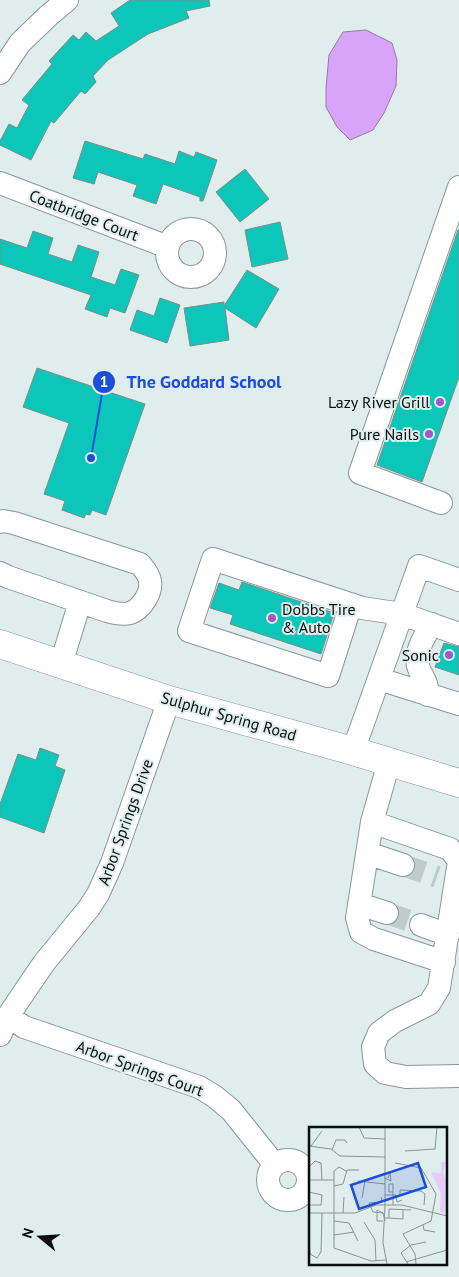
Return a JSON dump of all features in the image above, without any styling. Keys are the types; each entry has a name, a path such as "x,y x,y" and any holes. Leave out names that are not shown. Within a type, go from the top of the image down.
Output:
{"main road":[{"name":"Sulphur Spring Road","path":"0,644 169,700 353,751 459,784"},
{"path":"429,774 459,774"},
{"path":"429,774 459,796"}],"street":[{"path":"0,73 20,43 68,0"},
{"name":"Coatbridge Court","path":"0,183 168,247"},
{"path":"441,503 360,473 459,187"},
{"path":"0,522 14,523 140,564 150,580 149,594 141,605 131,613 119,614 106,612 0,573"},
{"path":"351,604 328,676 189,631 213,559 351,604 362,608 402,614 459,634"},
{"path":"353,751 419,566 459,580"},
{"path":"61,664 80,602"},
{"path":"428,695 428,686 418,667 417,659 421,645 432,624"},
{"path":"379,679 459,704"},
{"name":"Arbor Springs Drive","path":"4,1025 44,963 89,908 98,894 112,864 169,700"},
{"path":"390,762 372,822 357,918 361,932 374,939 444,962"},
{"path":"372,822 450,849 459,861 447,880 456,908 448,935 439,988 429,1004 394,1021 379,1033 372,1047 375,1064 385,1073 406,1077 459,1076"},
{"path":"367,853 403,865"},
{"path":"359,904 388,914"},
{"path":"421,925 448,935"},
{"name":"Arbor Springs Court","path":"4,1025 24,1027 180,1080 207,1092 231,1110 275,1165"}],"shaded area":[{"path":"366,30 392,43 397,60 396,86 384,113 373,130 350,140 337,127 326,107 329,55 343,32"}],"building":[{"path":"130,0 209,0 210,6 186,11 189,18 148,34 108,60 93,76 96,82 85,94 81,91 54,123 51,121 31,160 0,145 0,141 9,124 17,128 29,105 22,100 52,64 49,61 73,35 79,40 86,32 96,41 119,26 111,13"},
{"path":"85,141 143,159 145,154 175,164 179,151 194,157 196,152 217,160 203,201 200,201 200,197 163,184 156,204 133,196 137,185 98,172 94,184 73,178"},
{"path":"245,169 269,199 240,222 216,192"},
{"path":"280,222 288,259 252,267 245,230"},
{"path":"458,230 459,377 422,482 377,465"},
{"path":"33,231 53,238 48,254 72,262 78,245 99,252 91,277 115,285 121,269 139,275 125,313 110,308 107,317 85,309 91,295 0,264 0,239 27,248"},
{"path":"247,270 279,289 256,328 225,308 229,340 190,346 184,308 224,302 224,306"},
{"path":"160,298 180,305 167,343 130,330 137,310 154,316"},
{"path":"37,368 145,404 106,515 92,510 90,515 86,514 84,518 62,510 65,501 44,494 69,423 23,407"},
{"path":"242,582 334,613 321,654 230,624 233,615 210,608 219,583 239,590"},
{"name":"Sonic","path":"444,643 459,647 459,675 435,667"},
{"path":"40,748 59,755 55,766 65,770 44,833 0,817 0,804 18,754 36,760"}],"tunnel":[{"path":"403,865 437,877"},
{"path":"387,913 421,925"}],"place":[{"name":"Lazy River Grill","path":"440,402"},
{"name":"Pure Nails","path":"429,434"},
{"name":"The Goddard School","path":"91,458"},
{"name":"Dobbs Tire & Auto","path":"272,618"},
{"name":"Sonic","path":"449,655"}]}
